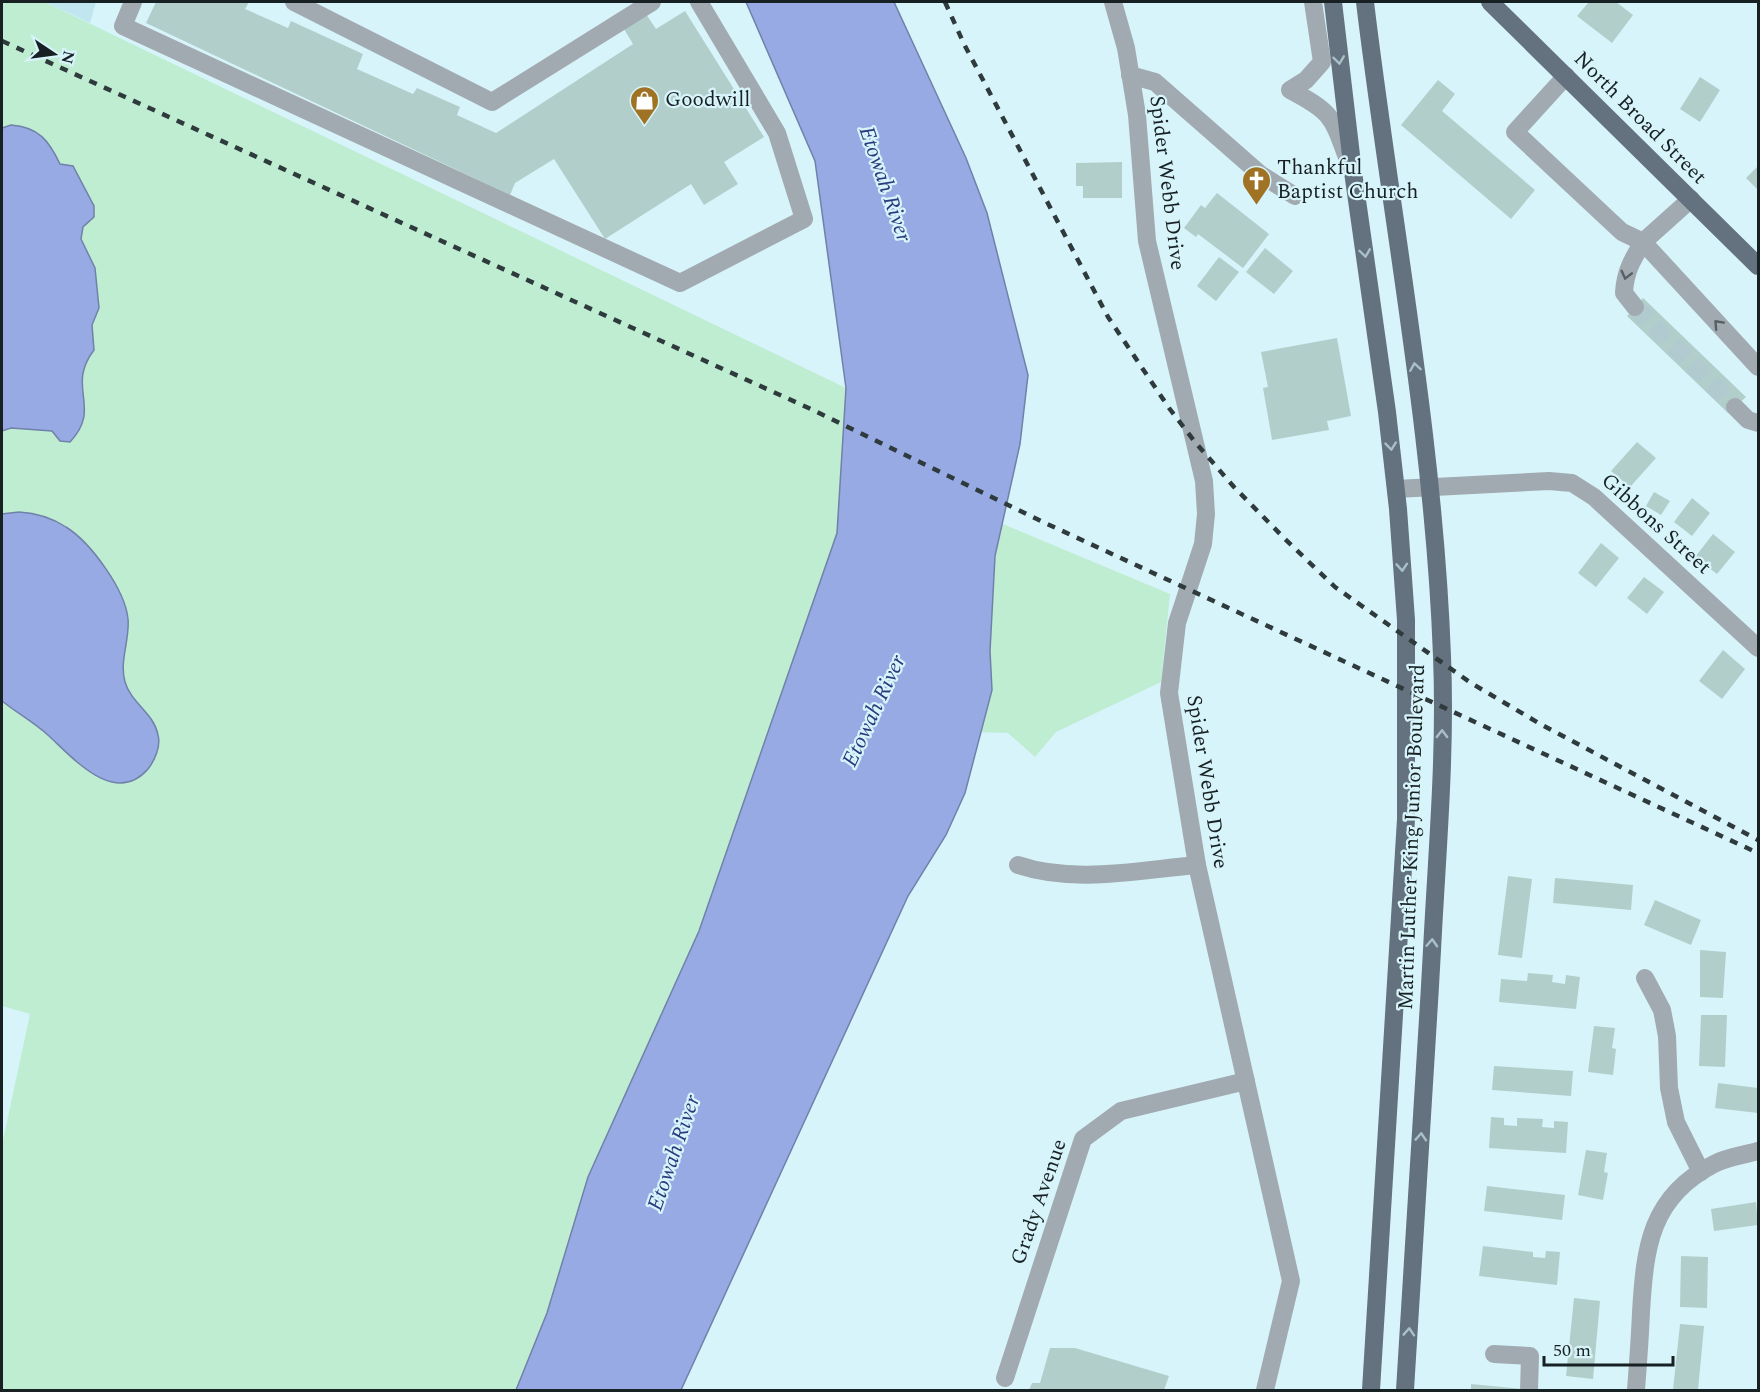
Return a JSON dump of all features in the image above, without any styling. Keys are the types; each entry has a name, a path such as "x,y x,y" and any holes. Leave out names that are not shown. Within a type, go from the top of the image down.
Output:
{"main road":[{"name":"Martin Luther King Junior Boulevard","path":"1333,2 1353,172 1396,489 1406,620 1407,774 1371,1390"},
{"name":"Martin Luther King Junior Boulevard","path":"1365,2 1392,214 1419,394 1435,529 1442,657 1441,792 1405,1390"},
{"path":"1377,2 1377,26 1391,117 1392,214"},
{"name":"North Broad Street","path":"1490,2 1758,266"}],"street":[{"path":"133,2 123,26 680,283 804,219 777,133 699,2"},
{"path":"294,2 492,102 652,2"},
{"name":"Spider Webb Drive","path":"1113,2 1126,48 1137,115 1147,241 1204,481 1206,514 1203,544 1177,623 1169,693 1197,865 1291,1281 1265,1390"},
{"path":"1313,2 1322,62 1306,80 1290,90 1318,104 1329,115 1353,172"},
{"path":"1130,75 1155,82 1260,174 1295,196"},
{"path":"1566,76 1515,132 1622,232 1643,242 1758,367"},
{"path":"1635,307 1624,293 1627,268 1643,242 1691,199"},
{"path":"1735,407 1748,420 1758,423"},
{"name":"Gibbons Street","path":"1396,489 1549,481 1572,483 1594,497 1758,648"},
{"path":"1018,865 1040,872 1071,875 1197,865"},
{"path":"1645,978 1662,1010 1667,1036 1669,1088 1676,1122 1701,1172"},
{"name":"Grady Avenue","path":"1005,1378 1083,1139 1121,1111 1246,1081"},
{"path":"1636,1390 1643,1285 1649,1238 1667,1202 1685,1182 1716,1163 1758,1151"},
{"path":"1494,1354 1530,1356 1529,1390"}],"shaded area":[{"path":"45,2 96,2 90,23"}],"green space":[{"path":"2,2 45,2 846,388 837,533 699,931 588,1177 547,1313 516,1390 2,1390 2,1145 30,1014 2,1006"},
{"path":"998,522 1170,594 1161,682 1056,732 1035,757 1008,733 972,732"}],"water":[{"name":"Etowah River","path":"746,2 894,2 966,158 987,213 1028,375 1020,444 995,556 990,651 992,690 965,793 946,835 908,896 681,1390 516,1390 547,1313 588,1177 699,931 837,533 846,388 815,161"},
{"path":"11,125 36,132 52,148 60,164 73,166 94,206 94,217 83,227 81,239 95,268 99,308 92,325 94,350 86,363 83,375 84,418 70,442 60,441 52,431 11,428 2,431 2,128"},
{"path":"19,512 49,518 75,534 105,567 120,594 128,619 123,666 125,682 132,696 152,720 159,739 153,761 148,769 135,779 122,783 95,775 70,756 44,731 2,701 2,514"}],"building":[{"path":"156,2 249,2 245,9 288,28 291,21 363,54 357,69 413,94 417,88 460,107 457,115 496,133 633,44 624,29 646,14 656,29 685,11 764,137 724,162 738,184 704,205 691,184 605,239 554,159 515,183 510,195 146,23"},
{"path":"1589,2 1616,2 1633,15 1612,43 1577,16"},
{"path":"1700,77 1720,90 1700,122 1680,109"},
{"path":"1438,80 1455,94 1442,111 1535,190 1511,219 1401,125"},
{"path":"1122,162 1122,198 1083,198 1083,186 1076,186 1076,163"},
{"path":"1757,167 1758,169 1758,190 1746,178"},
{"path":"1217,193 1269,234 1243,268 1198,234 1196,237 1184,228 1201,205 1205,208"},
{"path":"1265,248 1293,271 1274,294 1246,272"},
{"path":"1219,257 1239,272 1216,301 1197,286"},
{"path":"1643,298 1746,397 1728,413 1627,316"},
{"path":"1337,338 1351,416 1327,421 1329,430 1272,440 1263,388 1268,387 1261,352"},
{"path":"1637,442 1656,458 1630,487 1611,471"},
{"path":"1654,492 1670,501 1661,515 1646,506"},
{"path":"1692,498 1710,513 1692,536 1674,522"},
{"path":"1713,534 1735,552 1717,574 1695,557"},
{"path":"1601,543 1619,558 1596,587 1578,573"},
{"path":"1644,577 1664,592 1647,614 1627,598"},
{"path":"1723,650 1745,669 1722,699 1699,681"},
{"path":"1508,876 1532,879 1522,958 1498,955"},
{"path":"1555,878 1633,885 1631,910 1553,903"},
{"path":"1655,900 1701,920 1691,945 1644,925"},
{"path":"1700,950 1726,952 1723,998 1700,997"},
{"path":"1528,973 1553,975 1552,982 1565,984 1566,975 1580,977 1576,1009 1499,1002 1501,979 1527,981"},
{"path":"1701,1015 1727,1015 1725,1067 1699,1066"},
{"path":"1594,1026 1615,1028 1612,1048 1616,1049 1613,1075 1588,1072"},
{"path":"1494,1066 1573,1071 1571,1096 1492,1090"},
{"path":"1718,1083 1758,1088 1758,1113 1715,1108"},
{"path":"1491,1117 1504,1118 1504,1125 1517,1126 1517,1118 1543,1119 1542,1127 1554,1128 1554,1121 1568,1122 1566,1153 1489,1148"},
{"path":"1586,1150 1607,1153 1604,1172 1608,1173 1603,1200 1578,1195"},
{"path":"1487,1186 1565,1195 1562,1220 1484,1211"},
{"path":"1756,1202 1758,1225 1714,1231 1711,1209"},
{"path":"1483,1246 1533,1252 1533,1257 1545,1258 1546,1251 1560,1252 1557,1285 1479,1276"},
{"path":"1681,1256 1708,1257 1707,1308 1680,1307"},
{"path":"1574,1298 1600,1301 1593,1379 1566,1376"},
{"path":"1680,1324 1704,1326 1698,1390 1673,1390"},
{"path":"1050,1348 1075,1348 1169,1376 1164,1390 1029,1390 1032,1383 1040,1383"},
{"path":"1471,1384 1523,1389 1523,1390 1471,1390"}],"tunnel":[{"path":"1635,307 1735,407"}],"railway":[{"path":"945,2 964,44 1108,317 1169,408 1234,487 1335,587 1471,683 1542,725 1758,840"},
{"path":"2,41 813,410 1043,522 1758,853"}],"place":[{"name":"Goodwill","path":"644,126"},
{"name":"Thankful Baptist Church","path":"1256,206"}]}
